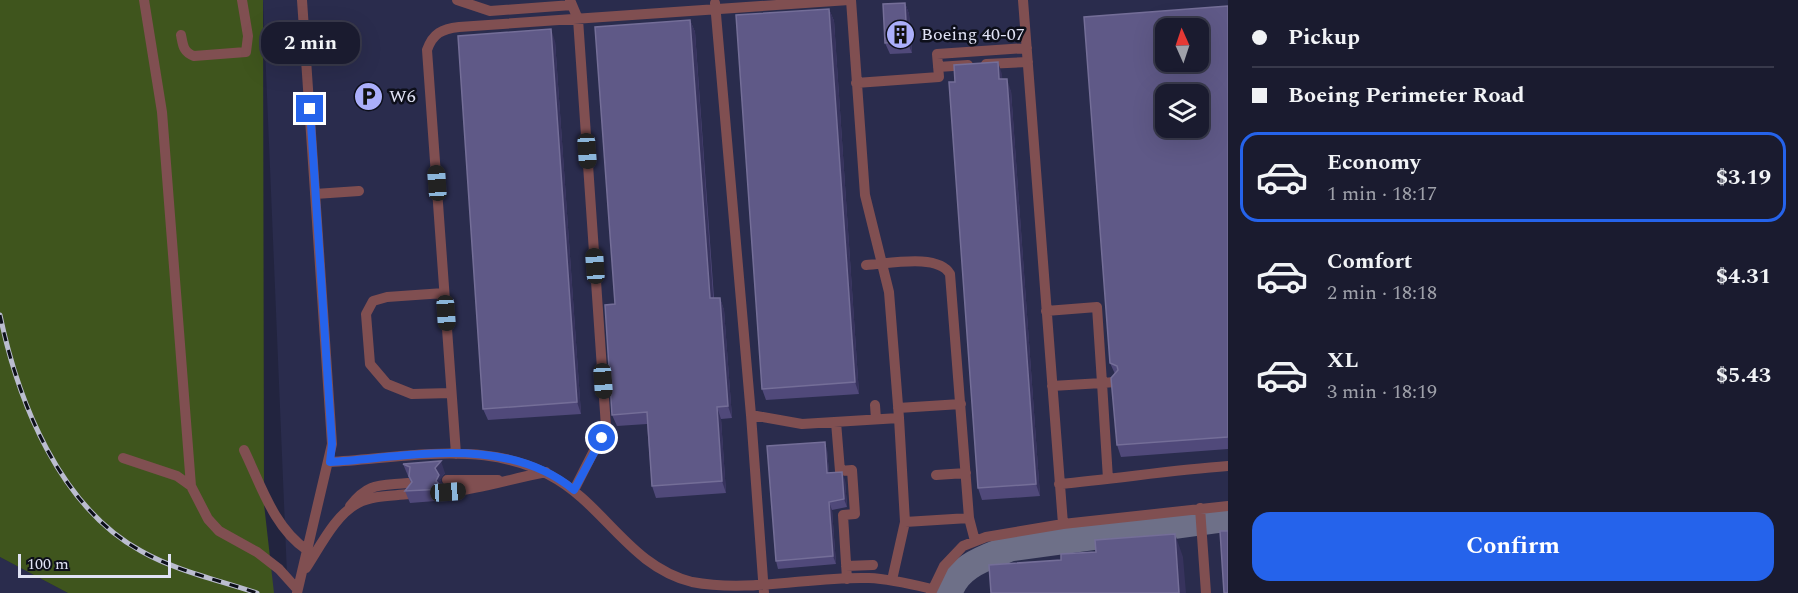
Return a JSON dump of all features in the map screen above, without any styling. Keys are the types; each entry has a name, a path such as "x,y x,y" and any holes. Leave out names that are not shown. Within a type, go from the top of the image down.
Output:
{"lane":[{"path":"144,0 163,124 191,486 208,519 219,531 257,552 279,569 297,591"},
{"path":"181,34 183,47 187,54 194,56 246,52 248,36 242,14 242,0"},
{"path":"297,591 330,462 332,444 302,0"},
{"path":"458,0 490,11 571,2 578,19 606,427 574,490"},
{"path":"456,454 427,50 430,40 442,30 450,28 578,19 715,2 850,0 865,195 889,292 898,413 905,522 892,580"},
{"path":"1023,0 1063,524"},
{"path":"715,2 752,415 764,589"},
{"path":"856,83 939,77 937,54 1027,48"},
{"path":"938,67 1028,62"},
{"path":"315,194 359,191"},
{"path":"866,265 931,261 942,265 950,274 969,518 975,541"},
{"path":"444,293 387,297 373,301 366,314 370,364 387,384 412,394 451,393"},
{"path":"1046,311 1097,307 1108,479"},
{"path":"1052,386 1115,382"},
{"path":"752,415 802,424 876,419 898,413 961,404"},
{"path":"875,405 876,419"},
{"path":"836,422 840,471 852,470 855,514 843,515 847,579"},
{"path":"244,450 280,524 294,541 307,550"},
{"path":"330,462 456,454 499,455 546,472 574,490 630,549 649,563 692,582 764,589 847,579 892,580 932,591 944,566 963,546 975,541 1020,530 1063,524 1228,506"},
{"path":"123,458 177,476 191,486"},
{"path":"1059,484 1139,476 1153,472 1228,466"},
{"path":"448,492 479,489 503,480 546,472"},
{"path":"936,476 966,473"},
{"path":"447,480 503,480"},
{"path":"301,576 342,515 358,503 409,489"},
{"path":"1200,508 1206,593"},
{"path":"905,522 969,518"},
{"path":"846,566 873,565"}],"shaded area":[{"path":"263,0 1228,0 1228,593 186,593 155,582 80,537 33,482 0,406 0,155 2,229 27,362 47,415 92,480 165,528 287,575"},
{"path":"0,557 68,593 0,593"}],"green space":[{"path":"0,0 263,0 264,504 274,593 68,593 0,557"}],"building":[{"path":"905,3 907,41 885,43 883,4"},
{"path":"1228,6 1228,437 1117,445 1111,378 1118,370 1117,366 1110,363 1084,17"},
{"path":"829,9 855,382 762,389 736,15"},
{"path":"690,20 710,298 720,298 728,406 717,407 722,481 652,486 647,412 612,415 605,305 615,304 595,27"},
{"path":"551,29 577,402 483,409 458,36"},
{"path":"998,62 999,79 1007,79 1036,484 978,488 949,82 955,82 954,65"},
{"path":"825,442 827,473 842,472 844,499 829,502 833,556 776,561 767,446"},
{"path":"441,461 435,468 439,475 436,481 444,489 405,491 412,482 409,476 410,467 403,464"},
{"path":"1220,531 1228,531 1228,593 1224,593"},
{"path":"1175,534 1179,593 991,593 989,565 1061,560 1061,554 1096,552 1095,540"}],"taxiway":[{"path":"949,593 953,583 966,569 1010,548 1228,518"}],"railway":[{"path":"0,315 18,382 31,416 47,449 87,508 112,532 154,558 183,570 257,593"}],"place":[{"name":"Boeing 40-07","path":"900,34"},
{"name":"W6","path":"368,96"}],"route":[{"path":"310,109 332,444 330,462 456,454 499,455 537,467 574,490 602,438"}]}
